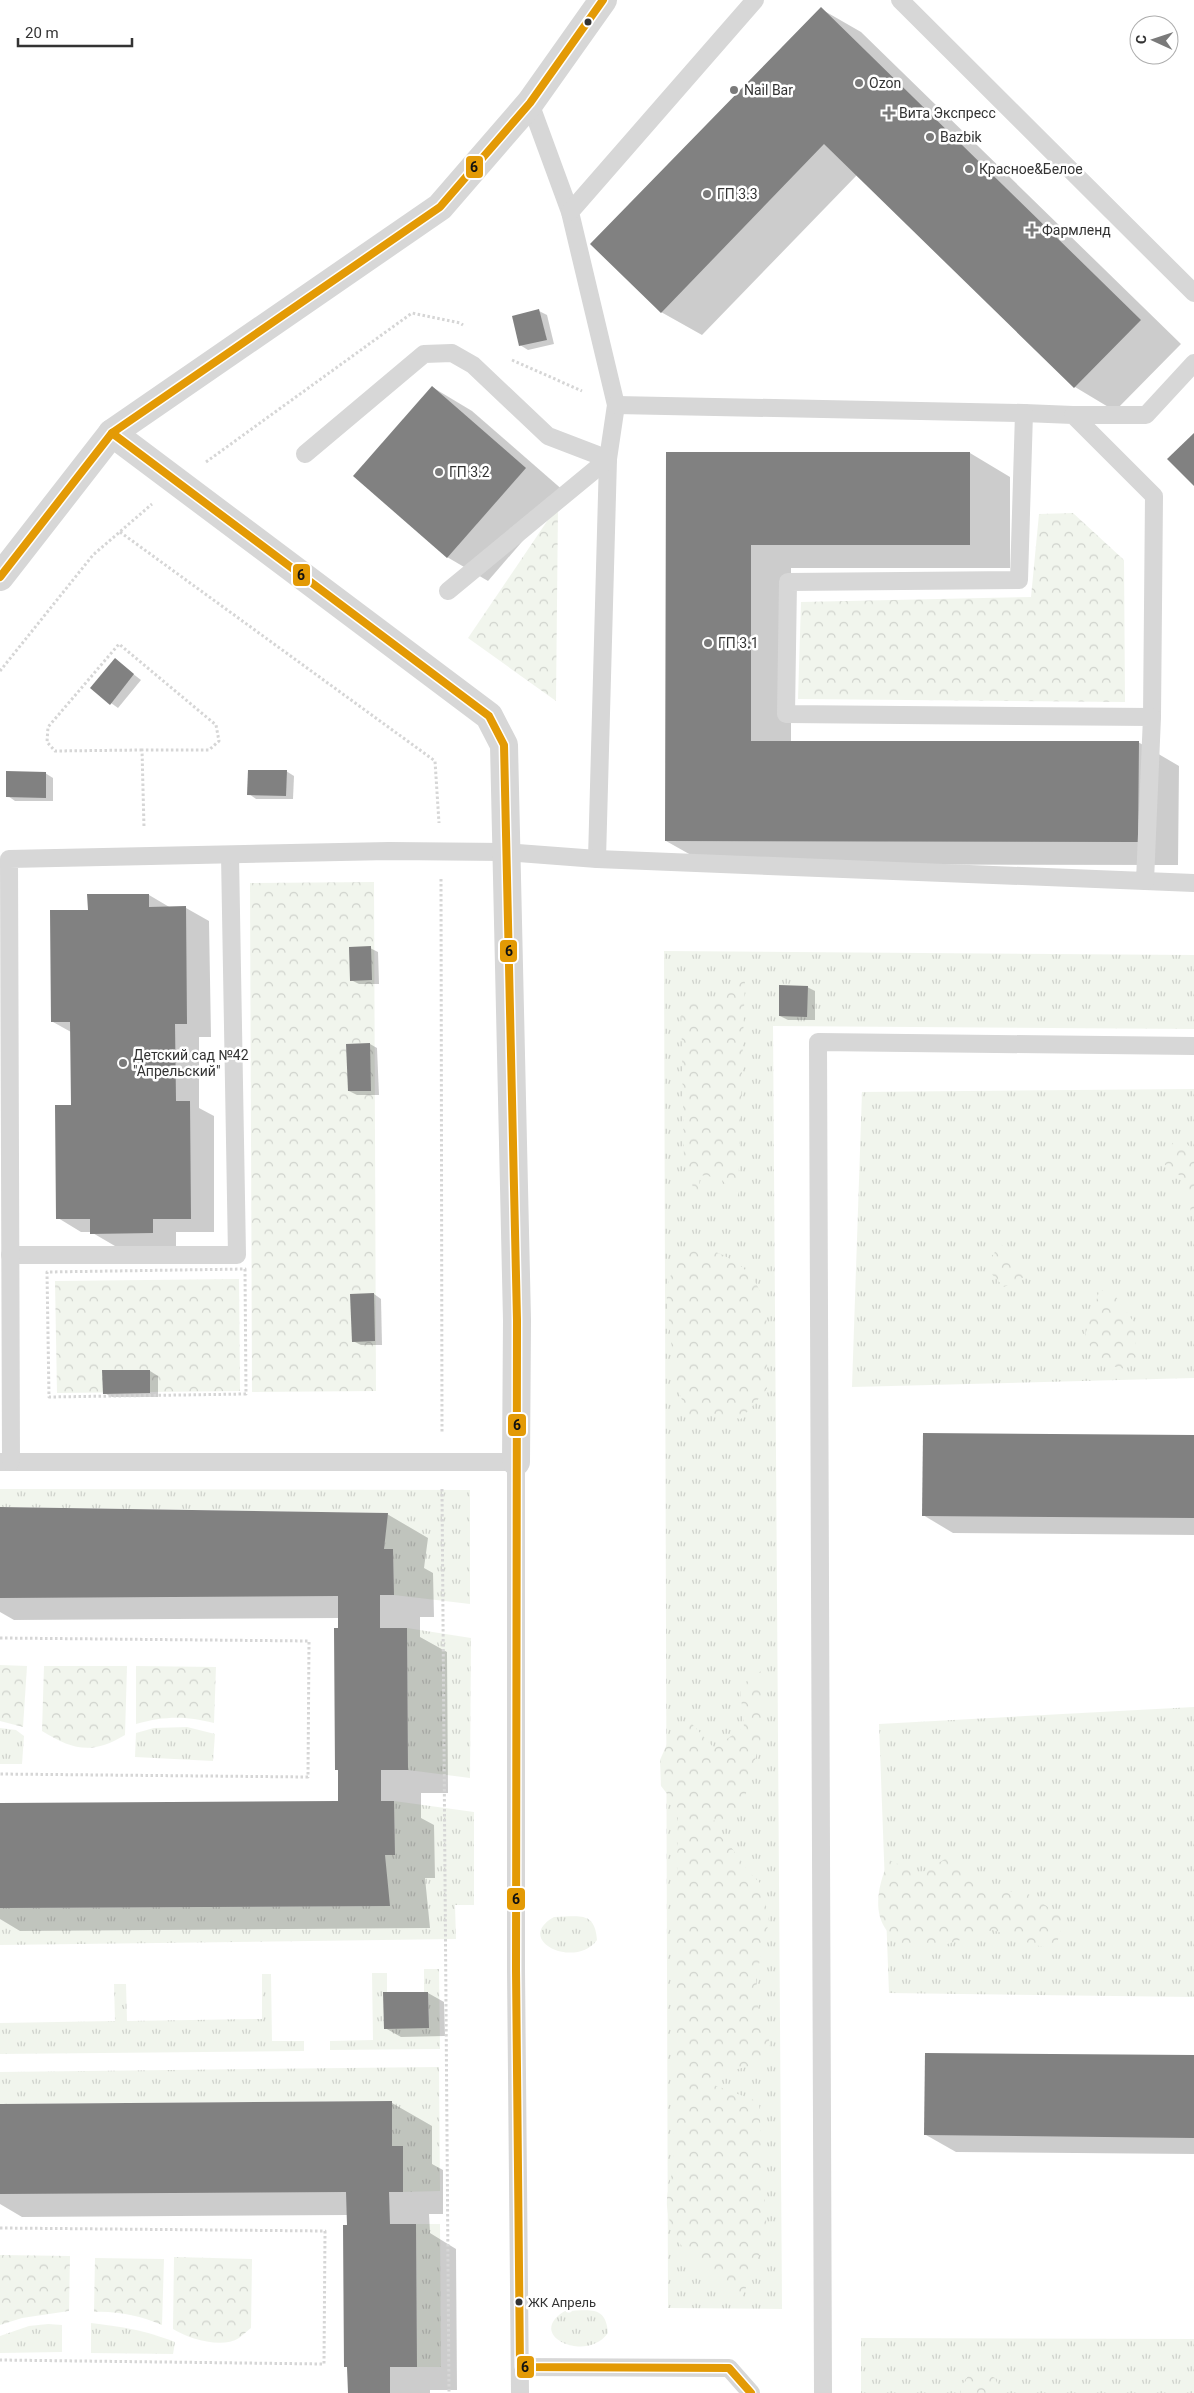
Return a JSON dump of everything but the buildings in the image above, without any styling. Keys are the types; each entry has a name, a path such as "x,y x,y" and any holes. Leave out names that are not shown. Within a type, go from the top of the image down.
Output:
{"street":[{"path":"0,577 112,433 440,206 530,103 603,0"},
{"path":"112,433 489,716 504,745 514,1092 517,1300 516,1462"}],"lane":[{"path":"570,212 755,0"},
{"path":"900,0 1194,293"},
{"path":"530,103 570,212 616,405 608,459 596,859"},
{"path":"305,454 424,354 452,354 472,364 548,436 608,459"},
{"path":"616,405 1146,415 1194,363"},
{"path":"1024,413 1019,580 788,582 786,714 1152,717"},
{"path":"1073,415 1154,496 1152,717 1145,881"},
{"path":"448,591 608,459"},
{"path":"520,2393 516,1970 516,1462 5,1462 10,1255 10,859 506,852 596,859 1194,883"},
{"path":"10,1255 237,1255 230,855"},
{"path":"823,2393 818,1042 1194,1046"},
{"path":"520,2368 729,2368 751,2393"}],"path":[{"path":"120,532 435,761 441,852 442,1463 450,2393"},
{"path":"119,644 216,725 219,741 209,750 142,750 55,751 47,742 48,727 119,644"},
{"path":"142,750 144,856"},
{"path":"245,1259 246,1394 49,1397 47,1272 245,1269"},
{"path":"0,1638 309,1641 309,1651 308,1777 0,1774"},
{"path":"0,2228 325,2231 324,2364 0,2360"}],"green space":[{"path":"558,505 556,701 468,638"},
{"path":"1073,513 1124,560 1125,702 798,699 801,602 1031,597 1039,514"},
{"path":"374,882 376,1391 252,1392 250,883"},
{"path":"664,951 1194,955 1194,1029 773,1026 782,2309 668,2308"},
{"path":"745,979 738,1197 720,1178 700,1175 698,1201 684,1162 681,999 722,998"},
{"path":"1194,1089 1194,1378 852,1387 862,1092"},
{"path":"1180,1137 1194,1151 1194,1214 1191,1211 1182,1177 1160,1161 1163,1151"},
{"path":"1000,1243 1016,1260 1024,1277 1004,1287 986,1268"},
{"path":"698,1246 724,1256 743,1268 756,1283 763,1300 767,1340 767,1389 741,1419 714,1414 691,1423 675,1382 666,1290 678,1253"},
{"path":"239,1279 240,1391 57,1393 55,1281"},
{"path":"1100,1289 1116,1297 1135,1324 1136,1357 1125,1369 1098,1363 1085,1335"},
{"path":"0,1489 470,1490 470,1604 394,1595 393,1549 384,1549 387,1513 0,1507"},
{"path":"407,1628 471,1638 470,1778 408,1770"},
{"path":"0,1665 27,1666 23,1727 0,1721"},
{"path":"44,1666 127,1666 125,1735 102,1745 83,1748 63,1742 42,1731"},
{"path":"136,1666 216,1667 214,1723 175,1718 157,1719 136,1724"},
{"path":"761,1671 763,1730 740,1816 712,1821 749,1872 762,1885 769,1921 756,1977 760,2028 769,2039 770,2056 750,2066 713,2075 706,2082 759,2102 767,2235 741,2300 717,2282 684,2249 675,2236 667,2206 673,2168 678,1808 661,1786 660,1760 674,1728 692,1724 714,1748 744,1727 740,1686"},
{"path":"1194,1707 1194,1997 889,1993 879,1724"},
{"path":"187,1727 215,1734 213,1761 135,1757 136,1733 154,1728"},
{"path":"0,1728 16,1730 24,1736 22,1764 0,1764"},
{"path":"394,1801 474,1812 474,1905 455,1905 456,1939 0,1945 0,1908 389,1906 385,1855 395,1855"},
{"path":"950,1856 993,1894 1022,1890 1065,1918 1055,1949 1034,1945 993,1930 934,1948 904,1947 891,1936 881,1920 878,1903 880,1885 889,1860 920,1874"},
{"path":"554,1917 584,1917 593,1924 597,1940 587,1949 575,1952 563,1952 552,1948 544,1942 540,1935 543,1926"},
{"path":"424,1969 439,1969 440,2049 330,2050 330,2041 373,2040 372,1973 387,1973 387,1992 429,2028 428,1992 424,1992"},
{"path":"262,1974 271,1974 272,2041 304,2041 304,2051 0,2054 0,2023 115,2021 114,1984 126,1984 127,2021 262,2019"},
{"path":"439,2067 440,2191 403,2192 403,2146 392,2146 392,2101 0,2104 0,2072"},
{"path":"416,2224 440,2224 441,2367 417,2367"},
{"path":"0,2255 70,2256 69,2311 22,2318 0,2325"},
{"path":"174,2257 252,2259 251,2328 239,2338 224,2343 196,2339 173,2329"},
{"path":"95,2258 164,2259 162,2325 129,2315 112,2312 94,2312"},
{"path":"588,2310 600,2313 607,2324 608,2333 598,2342 586,2346 574,2346 563,2343 555,2337 551,2329 554,2320 565,2311"},
{"path":"91,2323 133,2330 175,2342 173,2354 91,2353"},
{"path":"62,2325 62,2352 0,2353 0,2336 29,2326"},
{"path":"861,2338 1194,2339 1194,2393 861,2393"},
{"path":"982,2372 995,2378 1001,2393 960,2393 960,2388 968,2376"}],"transit line":[{"name":"6","path":"0,577 112,433 440,207 530,103 603,0"},
{"name":"6","path":"112,433 489,716 504,745 517,1320 516,1970 520,2367 729,2368 751,2393"}],"place":[{"name":"Ozon","path":"859,83"},
{"name":"Nail Bar","path":"734,90"},
{"name":"Вита Экспресс","path":"889,113"},
{"name":"Bazbik","path":"930,137"},
{"name":"Красное&Белое","path":"969,169"},
{"name":"ГП 3.3","path":"707,194"},
{"name":"Фармленд","path":"1032,230"},
{"name":"ГП 3.2","path":"439,472"},
{"name":"ГП 3.1","path":"708,643"},
{"name":"Детский сад №42 \"Апрельский\"","path":"123,1063"},
{"name":"ЖК Апрель","path":"519,2302"}]}
